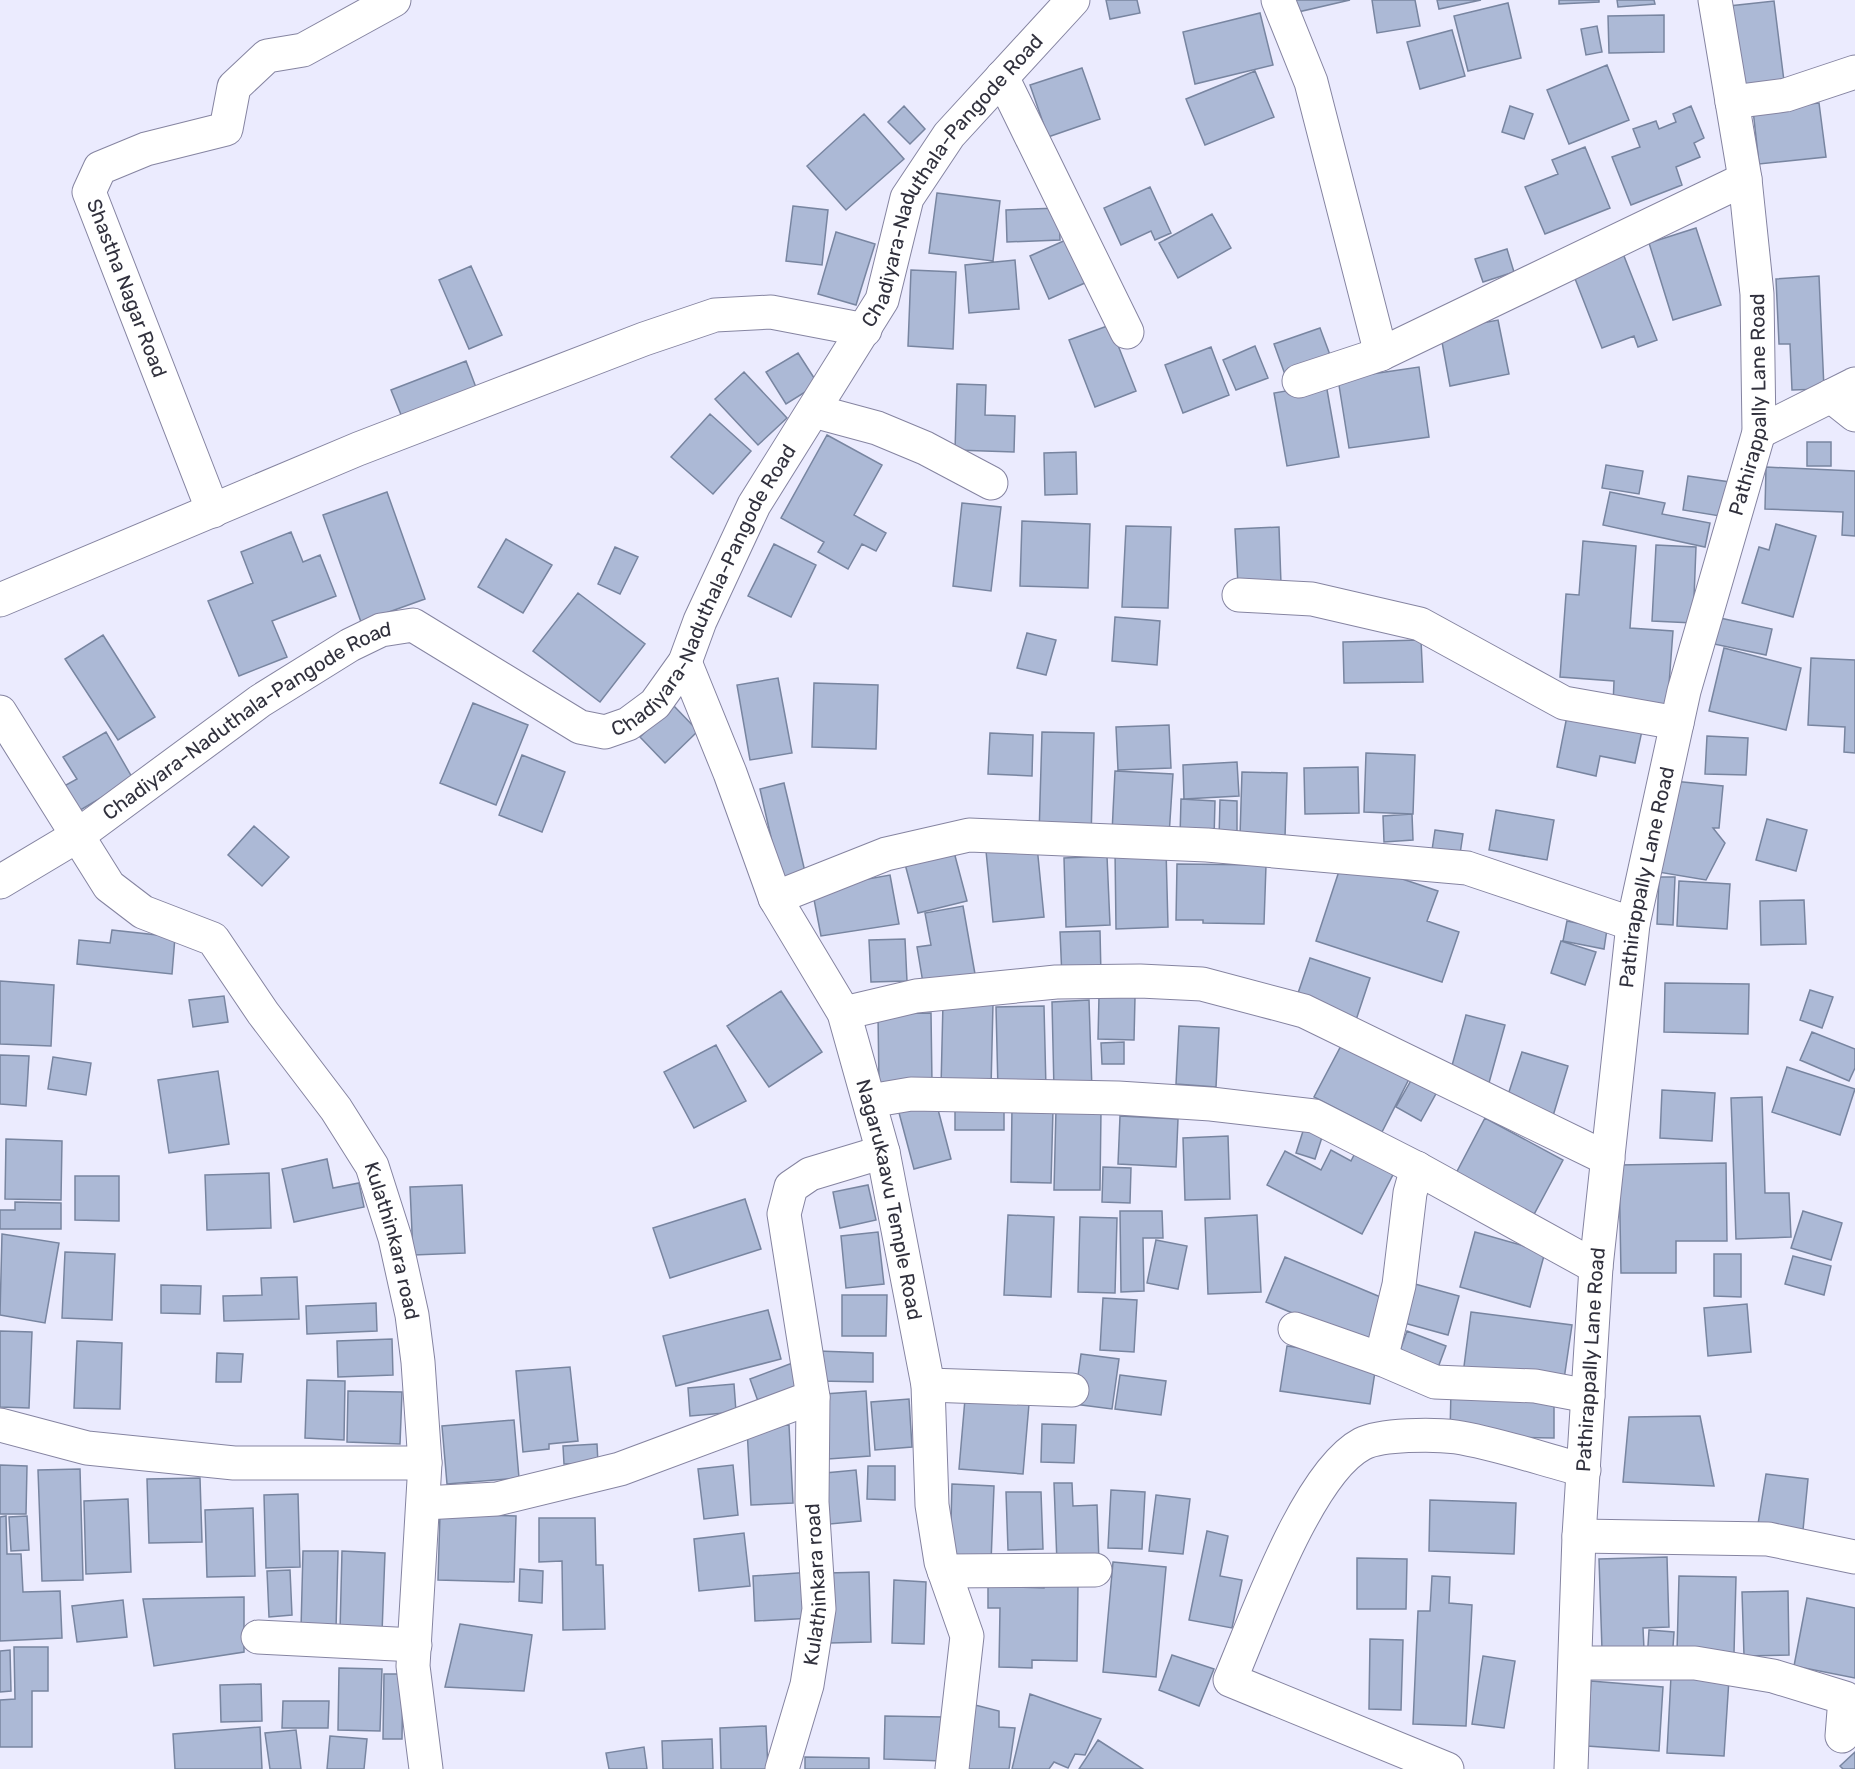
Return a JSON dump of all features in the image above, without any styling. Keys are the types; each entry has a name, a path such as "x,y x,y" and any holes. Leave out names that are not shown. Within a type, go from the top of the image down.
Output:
{"street":[{"name":"Shastha Nagar Road","path":"213,511 89,192 100,168 146,149 226,129 234,87 267,56 303,50 394,0"},
{"name":"Chadiyara-Naduthala-Pangode Road","path":"0,882 77,836 260,701 350,645 381,630 413,625 580,727 605,732 628,724 655,704 685,662 700,621 754,505 882,300 907,198 949,135 1073,0"},
{"path":"1278,0 1311,82 1381,354"},
{"name":"Pathirappally Lane Road","path":"1571,1769 1580,1536 1596,1267 1633,924 1677,723 1759,432 1757,294 1745,179 1715,0"},
{"path":"1732,102 1786,95 1855,72"},
{"path":"1002,77 1127,332"},
{"path":"1299,381 1381,354 1745,179"},
{"path":"0,600 357,449 644,339 715,315 771,312 865,330"},
{"path":"1759,432 1847,399"},
{"path":"814,411 877,428 925,448 991,483"},
{"path":"1239,595 1312,599 1419,624 1564,703 1677,723"},
{"name":"Nagarukaavu Temple Road","path":"685,662 730,773 775,898 844,1013 883,1152 928,1385 932,1505 944,1571 967,1636 965,1670 953,1745 952,1769"},
{"name":"Kulathinkara road","path":"0,712 109,886 143,912 213,939 263,1013 336,1109 372,1166 395,1238 412,1315 425,1463 413,1666 426,1769"},
{"path":"775,898 885,854 969,835 1207,845 1467,868 1633,924"},
{"path":"844,1013 916,996 1056,982 1140,981 1202,984 1304,1011 1608,1159"},
{"path":"870,1101 911,1094 1118,1098 1211,1104 1314,1116 1416,1168 1596,1267"},
{"name":"Kulathinkara road","path":"782,1769 807,1685 819,1609 812,1502 813,1397 784,1214 791,1187 810,1174 883,1152"},
{"path":"1381,1359 1399,1285 1410,1192 1416,1168"},
{"path":"1295,1329 1381,1359 1435,1382 1535,1386 1588,1395"},
{"path":"928,1385 1072,1390"},
{"path":"424,1503 497,1499 620,1469 813,1397"},
{"path":"0,1425 87,1448 234,1462 425,1463"},
{"path":"1447,1769 1230,1680 1293,1536 1310,1502 1334,1467 1362,1444 1406,1435 1457,1437 1584,1470"},
{"path":"1580,1536 1768,1539 1855,1557"},
{"path":"944,1571 1095,1570"},
{"path":"258,1636 415,1645"},
{"path":"1576,1663 1695,1663 1773,1676 1845,1698 1842,1736"}],"building":[{"path":"1106,0 1137,0 1140,13 1110,19"},
{"path":"1295,0 1350,0 1298,12"},
{"path":"1372,0 1415,0 1420,26 1377,33"},
{"path":"1437,0 1481,0 1439,9"},
{"path":"1559,0 1599,0 1599,2 1559,4"},
{"path":"1617,0 1654,0 1655,4 1618,7"},
{"path":"1774,1 1785,89 1738,94 1729,6"},
{"path":"1508,3 1521,58 1468,71 1454,16"},
{"path":"1260,13 1273,65 1195,84 1183,32"},
{"path":"1664,15 1664,52 1609,53 1608,16"},
{"path":"1597,26 1602,52 1586,55 1581,29"},
{"path":"1452,30 1465,76 1420,89 1407,42"},
{"path":"1607,65 1629,120 1569,144 1547,90"},
{"path":"1082,68 1100,119 1048,137 1030,85"},
{"path":"1255,71 1274,117 1205,145 1186,99"},
{"path":"1819,103 1826,157 1759,164 1753,110"},
{"path":"904,106 925,129 910,144 888,122"},
{"path":"1510,106 1533,114 1524,139 1502,132"},
{"path":"1691,106 1704,138 1694,143 1700,157 1676,167 1682,185 1631,205 1612,157 1640,147 1633,129 1656,121 1659,129 1676,122 1673,114"},
{"path":"864,114 904,159 846,210 807,166"},
{"path":"1585,147 1610,208 1545,234 1525,187 1558,174 1552,160"},
{"path":"1150,187 1171,233 1155,240 1151,231 1121,245 1104,208"},
{"path":"937,193 1000,201 993,261 929,253"},
{"path":"793,206 828,210 822,265 786,261"},
{"path":"1059,208 1060,240 1007,242 1006,210"},
{"path":"1212,214 1231,248 1178,278 1159,243"},
{"path":"1696,228 1721,305 1673,320 1649,243"},
{"path":"836,232 875,244 856,305 818,294"},
{"path":"1068,239 1087,282 1049,299 1030,256"},
{"path":"1507,249 1514,272 1483,282 1475,259"},
{"path":"1622,251 1657,340 1638,347 1634,336 1602,348 1572,271"},
{"path":"1015,260 1019,309 969,313 965,265"},
{"path":"471,266 502,335 469,349 439,280"},
{"path":"911,270 956,272 953,349 908,346"},
{"path":"1819,276 1824,389 1792,390 1790,344 1779,344 1776,279"},
{"path":"1498,320 1509,374 1450,386 1440,331"},
{"path":"1110,325 1136,391 1095,407 1069,340"},
{"path":"1320,328 1333,363 1287,380 1274,344"},
{"path":"1255,346 1268,378 1236,390 1223,360"},
{"path":"1211,347 1229,395 1183,413 1165,365"},
{"path":"798,353 818,384 786,404 766,372"},
{"path":"466,361 480,398 406,427 391,390"},
{"path":"1419,367 1429,437 1349,448 1338,379"},
{"path":"744,372 787,418 758,445 715,399"},
{"path":"957,384 986,385 985,415 1015,416 1014,452 955,450"},
{"path":"1326,384 1339,457 1287,466 1274,393"},
{"path":"710,414 751,451 713,494 671,457"},
{"path":"827,435 882,465 854,515 886,533 876,551 862,544 848,569 818,552 824,542 781,518"},
{"path":"1807,442 1831,442 1831,466 1807,466"},
{"path":"1076,452 1077,494 1045,495 1044,453"},
{"path":"1606,465 1643,471 1639,494 1602,488"},
{"path":"1766,467 1855,471 1855,536 1842,535 1843,512 1765,509"},
{"path":"1688,476 1737,483 1732,518 1683,510"},
{"path":"387,492 425,599 361,622 323,515"},
{"path":"1610,492 1665,503 1662,514 1710,523 1705,547 1603,525"},
{"path":"962,503 1001,507 991,591 953,586"},
{"path":"1022,521 1090,524 1088,588 1020,586"},
{"path":"1776,524 1816,536 1793,617 1742,603 1759,547 1769,550"},
{"path":"1126,526 1171,527 1168,608 1122,607"},
{"path":"1279,527 1281,584 1238,585 1235,529"},
{"path":"291,532 303,562 320,555 336,596 272,621 287,657 239,676 208,601 253,583 241,552"},
{"path":"506,539 552,565 523,613 478,587"},
{"path":"1583,541 1636,546 1630,628 1673,631 1667,711 1613,706 1614,681 1560,677 1566,594 1579,595"},
{"path":"774,544 816,565 791,617 748,596"},
{"path":"1656,545 1696,547 1693,623 1652,621"},
{"path":"615,547 638,557 620,594 598,584"},
{"path":"578,593 645,644 600,702 533,651"},
{"path":"1115,617 1160,621 1157,665 1112,661"},
{"path":"1720,618 1772,629 1766,655 1714,644"},
{"path":"1027,633 1056,640 1046,675 1017,668"},
{"path":"103,635 155,717 118,740 65,659"},
{"path":"1421,640 1423,682 1344,683 1343,642"},
{"path":"1724,648 1801,668 1786,730 1709,711"},
{"path":"1811,658 1855,660 1855,753 1844,752 1845,727 1808,725"},
{"path":"778,678 792,753 750,760 737,685"},
{"path":"814,683 878,685 876,749 812,747"},
{"path":"473,703 528,725 496,805 440,783"},
{"path":"673,705 698,731 665,763 640,737"},
{"path":"1568,711 1643,726 1635,763 1600,756 1596,776 1557,767"},
{"path":"1169,725 1171,768 1118,770 1116,727"},
{"path":"106,732 133,779 72,815 57,790 77,779 63,757"},
{"path":"1042,732 1094,733 1091,837 1039,836"},
{"path":"990,733 1033,735 1032,776 988,774"},
{"path":"1707,736 1748,738 1746,775 1705,774"},
{"path":"1366,753 1415,755 1413,814 1364,812"},
{"path":"522,755 565,772 542,832 499,815"},
{"path":"1237,762 1239,796 1184,799 1183,765"},
{"path":"1358,767 1359,813 1305,814 1304,768"},
{"path":"1115,771 1173,774 1169,836 1112,833"},
{"path":"1242,772 1287,773 1285,837 1240,836"},
{"path":"1673,781 1723,786 1719,828 1713,828 1725,843 1706,880 1658,872"},
{"path":"784,783 806,876 781,881 760,789"},
{"path":"1181,799 1215,801 1214,839 1180,837"},
{"path":"1220,800 1237,801 1237,839 1219,839"},
{"path":"1496,810 1554,820 1547,860 1489,850"},
{"path":"1412,814 1413,840 1384,842 1383,816"},
{"path":"1767,819 1807,830 1796,871 1756,860"},
{"path":"254,826 289,857 262,886 228,855"},
{"path":"1435,830 1463,834 1460,854 1432,850"},
{"path":"1037,846 1044,917 993,922 986,851"},
{"path":"1166,849 1168,927 1116,929 1115,850"},
{"path":"954,852 967,901 918,913 905,864"},
{"path":"1107,856 1110,925 1066,927 1064,858"},
{"path":"1343,859 1438,891 1427,921 1459,932 1442,982 1316,941"},
{"path":"1177,864 1266,865 1264,924 1176,920"},
{"path":"890,875 899,924 821,936 812,889"},
{"path":"1659,877 1675,877 1673,925 1657,924"},
{"path":"1679,881 1730,884 1727,929 1677,926"},
{"path":"1804,900 1806,944 1761,945 1760,901"},
{"path":"963,906 975,974 923,983 917,947 931,945 925,913"},
{"path":"1567,921 1607,929 1604,949 1563,941"},
{"path":"112,930 175,937 172,974 77,964 79,940 110,943"},
{"path":"1100,931 1101,976 1062,978 1060,932"},
{"path":"905,939 907,981 871,982 869,940"},
{"path":"1561,941 1596,952 1585,985 1551,973"},
{"path":"1310,958 1370,978 1356,1020 1296,999"},
{"path":"0,981 54,985 51,1046 0,1044"},
{"path":"1665,983 1749,984 1748,1034 1664,1032"},
{"path":"1810,990 1833,997 1822,1028 1800,1020"},
{"path":"781,991 822,1052 769,1087 727,1026"},
{"path":"224,996 228,1022 193,1027 189,1000"},
{"path":"1099,996 1135,997 1134,1040 1098,1039"},
{"path":"1089,1000 1092,1090 1054,1091 1052,1002"},
{"path":"943,1002 993,1003 991,1089 941,1088"},
{"path":"1044,1006 1046,1089 998,1090 996,1007"},
{"path":"931,1013 932,1084 879,1086 878,1014"},
{"path":"1466,1015 1505,1025 1487,1090 1448,1080"},
{"path":"1179,1026 1219,1028 1216,1087 1176,1084"},
{"path":"1812,1032 1855,1049 1855,1068 1849,1081 1800,1060"},
{"path":"1124,1042 1124,1064 1102,1064 1101,1043"},
{"path":"1343,1042 1410,1077 1382,1132 1314,1097"},
{"path":"716,1045 746,1101 694,1128 664,1072"},
{"path":"1522,1052 1568,1066 1553,1116 1506,1101"},
{"path":"0,1055 29,1056 26,1106 0,1104"},
{"path":"53,1057 91,1063 86,1095 48,1089"},
{"path":"1787,1067 1855,1089 1840,1135 1772,1112"},
{"path":"218,1071 229,1144 169,1153 158,1080"},
{"path":"1413,1077 1438,1090 1421,1121 1396,1107"},
{"path":"1662,1090 1715,1093 1712,1141 1660,1138"},
{"path":"1762,1097 1765,1193 1789,1193 1791,1237 1736,1239 1731,1098"},
{"path":"935,1098 951,1159 914,1169 898,1109"},
{"path":"1004,1104 1004,1130 955,1130 955,1105"},
{"path":"1012,1107 1053,1109 1051,1183 1011,1182"},
{"path":"1056,1109 1101,1110 1100,1190 1054,1190"},
{"path":"1120,1116 1178,1119 1176,1167 1118,1164"},
{"path":"1485,1118 1563,1160 1531,1220 1453,1179"},
{"path":"1305,1125 1324,1131 1315,1159 1296,1153"},
{"path":"1228,1136 1230,1199 1185,1200 1183,1138"},
{"path":"6,1139 62,1141 61,1200 5,1199"},
{"path":"1358,1147 1397,1167 1362,1234 1267,1185 1285,1151 1321,1170 1331,1150 1351,1161"},
{"path":"327,1159 333,1188 359,1183 364,1207 294,1222 282,1169"},
{"path":"1726,1163 1727,1241 1676,1241 1676,1273 1621,1273 1619,1165"},
{"path":"1103,1167 1131,1168 1130,1203 1102,1202"},
{"path":"269,1173 271,1228 207,1230 205,1175"},
{"path":"75,1176 119,1176 119,1221 75,1220"},
{"path":"462,1185 465,1253 413,1255 410,1187"},
{"path":"868,1185 876,1220 840,1228 833,1192"},
{"path":"745,1199 761,1249 670,1278 653,1228"},
{"path":"15,1202 61,1203 61,1229 0,1229 0,1210 15,1210"},
{"path":"1120,1211 1162,1211 1163,1238 1143,1238 1144,1291 1121,1292"},
{"path":"1803,1211 1842,1223 1831,1260 1791,1248"},
{"path":"1008,1215 1054,1217 1051,1297 1004,1295"},
{"path":"1257,1215 1261,1292 1208,1294 1205,1218"},
{"path":"1080,1217 1117,1218 1115,1293 1078,1292"},
{"path":"878,1232 884,1284 846,1288 841,1236"},
{"path":"1475,1232 1545,1252 1530,1307 1460,1287"},
{"path":"2,1234 59,1243 45,1323 0,1315"},
{"path":"1156,1240 1187,1246 1178,1289 1147,1283"},
{"path":"65,1252 115,1254 112,1320 62,1318"},
{"path":"1714,1254 1741,1254 1741,1297 1714,1296"},
{"path":"1793,1256 1831,1266 1824,1295 1785,1284"},
{"path":"1285,1257 1390,1301 1371,1346 1266,1302"},
{"path":"297,1277 299,1319 224,1321 223,1296 262,1295 261,1278"},
{"path":"1415,1284 1459,1296 1448,1335 1404,1323"},
{"path":"161,1285 201,1286 200,1314 161,1313"},
{"path":"842,1295 887,1295 886,1336 842,1336"},
{"path":"1103,1298 1137,1300 1134,1352 1100,1350"},
{"path":"376,1303 377,1331 307,1334 306,1306"},
{"path":"1747,1304 1751,1352 1708,1356 1704,1308"},
{"path":"768,1310 781,1359 676,1386 663,1336"},
{"path":"1471,1312 1572,1325 1563,1386 1463,1374"},
{"path":"0,1331 32,1332 29,1408 0,1407"},
{"path":"1407,1331 1446,1346 1436,1373 1397,1359"},
{"path":"392,1339 393,1375 338,1377 337,1341"},
{"path":"77,1341 122,1343 120,1409 74,1408"},
{"path":"1287,1346 1377,1359 1370,1404 1280,1391"},
{"path":"818,1351 873,1353 873,1382 817,1381"},
{"path":"217,1353 243,1354 241,1382 216,1382"},
{"path":"1081,1354 1119,1359 1112,1409 1074,1404"},
{"path":"795,1362 804,1388 759,1404 750,1379"},
{"path":"570,1367 578,1441 549,1444 549,1449 523,1452 516,1371"},
{"path":"1120,1375 1166,1381 1161,1415 1115,1409"},
{"path":"307,1380 345,1381 344,1440 305,1438"},
{"path":"734,1384 736,1412 690,1416 688,1388"},
{"path":"1451,1389 1554,1392 1554,1438 1450,1436"},
{"path":"348,1391 402,1392 400,1444 347,1442"},
{"path":"866,1391 870,1456 828,1459 824,1394"},
{"path":"909,1399 912,1447 875,1450 871,1402"},
{"path":"965,1399 1029,1404 1023,1474 959,1469"},
{"path":"1700,1416 1714,1486 1623,1482 1629,1417"},
{"path":"514,1420 519,1478 447,1484 442,1426"},
{"path":"1042,1424 1076,1425 1074,1463 1041,1462"},
{"path":"789,1425 793,1503 751,1505 747,1428"},
{"path":"597,1444 598,1463 564,1464 563,1446"},
{"path":"0,1465 27,1466 26,1514 0,1514"},
{"path":"733,1465 738,1515 704,1519 698,1469"},
{"path":"868,1466 895,1466 895,1500 867,1499"},
{"path":"80,1469 83,1580 42,1581 38,1470"},
{"path":"856,1470 861,1521 830,1524 825,1473"},
{"path":"1766,1474 1808,1479 1803,1530 1758,1524"},
{"path":"200,1478 202,1542 149,1543 147,1479"},
{"path":"1054,1483 1072,1483 1073,1506 1097,1505 1099,1562 1057,1563"},
{"path":"952,1484 994,1486 991,1562 950,1560"},
{"path":"1111,1490 1145,1492 1142,1549 1108,1548"},
{"path":"1006,1492 1041,1492 1043,1549 1008,1550"},
{"path":"298,1494 300,1567 266,1568 264,1495"},
{"path":"1156,1495 1190,1499 1183,1554 1149,1551"},
{"path":"128,1499 131,1572 86,1574 84,1501"},
{"path":"1430,1500 1516,1503 1514,1554 1429,1551"},
{"path":"253,1508 255,1576 207,1577 205,1510"},
{"path":"440,1514 516,1516 514,1582 438,1580"},
{"path":"6,1516 7,1554 21,1554 23,1592 60,1591 62,1638 0,1641 0,1517"},
{"path":"27,1516 29,1550 11,1551 9,1517"},
{"path":"539,1518 595,1518 596,1565 603,1565 605,1629 563,1630 562,1561 539,1562"},
{"path":"1207,1531 1228,1536 1220,1576 1242,1580 1232,1628 1189,1620"},
{"path":"744,1533 750,1586 699,1591 694,1539"},
{"path":"303,1551 338,1551 336,1630 301,1629"},
{"path":"342,1551 385,1553 382,1633 340,1632"},
{"path":"1667,1557 1669,1627 1643,1628 1644,1649 1602,1650 1599,1559"},
{"path":"1357,1558 1407,1559 1406,1609 1357,1609"},
{"path":"1113,1562 1166,1567 1156,1677 1103,1672"},
{"path":"520,1569 543,1571 542,1603 519,1601"},
{"path":"290,1570 292,1615 269,1617 267,1571"},
{"path":"812,1572 814,1618 755,1621 753,1576"},
{"path":"869,1572 871,1642 829,1643 827,1573"},
{"path":"1432,1576 1450,1577 1449,1603 1472,1605 1466,1726 1413,1724 1418,1611 1430,1611"},
{"path":"1679,1576 1736,1577 1734,1653 1677,1652"},
{"path":"894,1580 926,1582 924,1644 892,1643"},
{"path":"1044,1583 1078,1583 1077,1661 1032,1660 1032,1668 999,1667 1000,1608 988,1608 988,1586 1044,1588"},
{"path":"1788,1591 1789,1655 1744,1656 1742,1592"},
{"path":"244,1597 244,1652 154,1666 143,1599"},
{"path":"1807,1598 1855,1608 1855,1678 1794,1666"},
{"path":"123,1600 127,1637 77,1642 72,1606"},
{"path":"460,1624 532,1635 524,1691 445,1687"},
{"path":"1649,1630 1674,1632 1672,1662 1647,1661"},
{"path":"1370,1639 1403,1640 1401,1710 1369,1709"},
{"path":"14,1647 48,1647 48,1691 32,1691 32,1747 0,1747 0,1700 15,1699"},
{"path":"10,1650 11,1691 0,1692 0,1651"},
{"path":"1172,1655 1214,1669 1199,1706 1159,1690"},
{"path":"1483,1656 1515,1661 1504,1728 1472,1724"},
{"path":"339,1668 382,1669 380,1731 338,1730"},
{"path":"384,1674 403,1674 402,1739 383,1739"},
{"path":"1671,1676 1729,1679 1724,1756 1667,1753"},
{"path":"1591,1681 1663,1687 1659,1751 1587,1746"},
{"path":"261,1684 262,1721 221,1722 220,1685"},
{"path":"1030,1694 1101,1719 1085,1755 1075,1754 1068,1768 1054,1762 1049,1769 1012,1769"},
{"path":"283,1701 329,1701 328,1728 282,1728"},
{"path":"975,1705 999,1711 999,1727 1015,1728 1009,1769 967,1769"},
{"path":"885,1716 944,1717 943,1761 884,1759"},
{"path":"766,1726 768,1769 721,1769 720,1728"},
{"path":"260,1727 262,1769 175,1769 173,1734"},
{"path":"296,1730 301,1769 270,1769 265,1733"},
{"path":"330,1736 367,1739 364,1769 327,1769"},
{"path":"712,1739 713,1769 663,1769 662,1741"},
{"path":"1098,1740 1143,1769 1079,1769"},
{"path":"644,1747 647,1769 609,1769 606,1753"},
{"path":"1855,1752 1855,1769 1843,1769 1840,1766"},
{"path":"805,1757 869,1758 869,1769 805,1769"}]}
